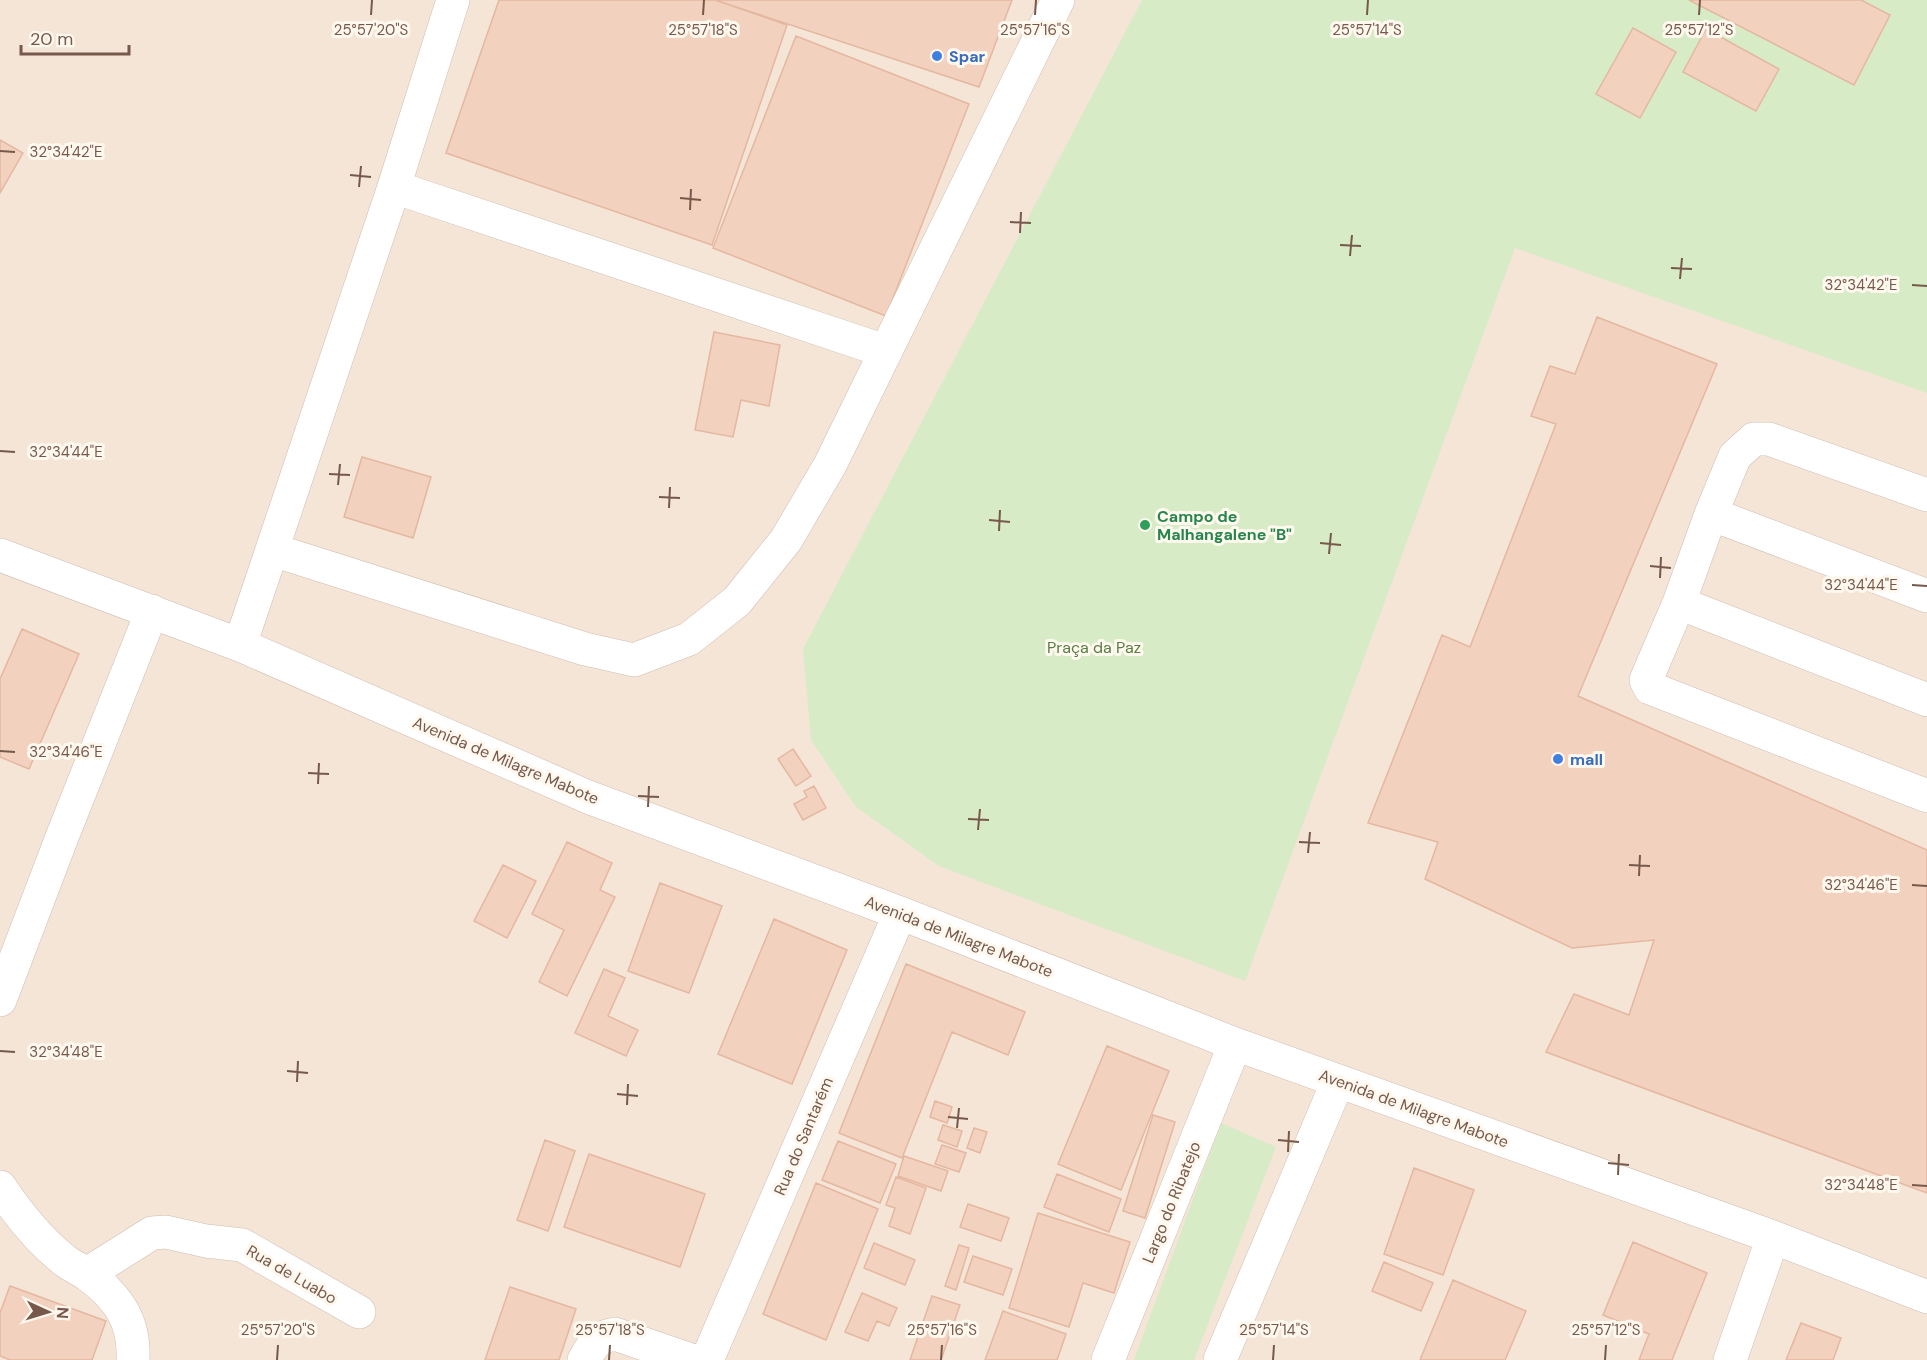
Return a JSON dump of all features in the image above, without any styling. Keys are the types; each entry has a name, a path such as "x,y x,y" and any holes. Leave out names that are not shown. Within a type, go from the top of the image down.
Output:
{"street":[{"path":"240,645 394,187 453,0"},
{"path":"273,550 585,649 634,660 689,639 737,601 792,531 830,465 1058,0"},
{"path":"394,187 885,351"},
{"path":"1927,495 1769,439 1754,439 1735,456 1679,603 1646,680 1650,688 1927,796"},
{"path":"1711,514 1927,596"},
{"name":"Avenida de Milagre Mabote","path":"0,555 240,645 588,797 900,912 1235,1044 1773,1237 1927,1297"},
{"path":"1679,603 1927,700"},
{"path":"0,1000 152,611"},
{"name":"Rua do Santarém","path":"707,1360 900,912"},
{"name":"Largo do Ribatejo","path":"1108,1360 1235,1044"},
{"path":"1220,1360 1338,1081"},
{"path":"0,1187 22,1220 65,1261 87,1274 114,1297 130,1324 133,1360"},
{"name":"Rua de Luabo","path":"87,1274 152,1233 166,1232 207,1241 242,1245 359,1312"},
{"path":"1730,1360 1773,1237"},
{"path":"585,1360 595,1343 604,1336 615,1334 691,1360"}],"shaded area":[{"path":"0,0 1927,0 1927,1360 0,1360"}],"green space":[{"name":"Praça da Paz","path":"1142,0 1927,0 1927,393 1515,248 1245,981 939,866 856,807 811,740 803,649"},
{"path":"1221,1123 1276,1147 1194,1360 1134,1360"}],"building":[{"path":"499,0 715,0 787,25 712,245 446,153"},
{"name":"Spar","path":"715,0 1012,0 979,87"},
{"path":"1689,0 1861,0 1890,15 1854,85"},
{"path":"1633,28 1676,52 1640,118 1596,94"},
{"path":"1706,29 1779,69 1756,111 1683,72"},
{"path":"796,36 969,104 886,316 713,248"},
{"path":"0,140 23,153 0,193"},
{"name":"mall","path":"1597,317 1717,364 1578,696 1927,850 1927,1193 1546,1052 1574,994 1629,1015 1654,940 1572,948 1425,879 1438,842 1368,823 1442,635 1470,647 1556,424 1531,416 1550,366 1575,374"},
{"path":"714,332 780,345 769,406 741,400 733,437 695,430"},
{"path":"362,457 431,477 413,538 344,517"},
{"path":"22,629 79,654 29,769 0,757 0,679"},
{"path":"793,749 811,776 796,786 778,759"},
{"path":"814,786 826,808 803,820 794,804 807,797 804,791"},
{"path":"567,842 612,863 600,890 615,897 567,996 539,982 564,930 532,914"},
{"path":"503,865 536,881 507,938 474,921"},
{"path":"660,883 722,906 689,993 628,971"},
{"path":"774,919 847,950 792,1084 718,1054"},
{"path":"906,964 1025,1012 1008,1055 952,1032 902,1158 839,1133"},
{"path":"604,969 625,978 608,1016 638,1030 626,1056 575,1033"},
{"path":"1107,1046 1169,1071 1121,1190 1058,1164"},
{"path":"935,1101 952,1107 947,1123 930,1117"},
{"path":"1153,1115 1175,1122 1145,1218 1123,1211"},
{"path":"943,1125 962,1131 957,1147 938,1140"},
{"path":"974,1128 987,1132 980,1153 967,1148"},
{"path":"545,1140 575,1151 548,1231 517,1220"},
{"path":"838,1141 896,1164 880,1203 822,1180"},
{"path":"942,1145 966,1153 959,1172 935,1164"},
{"path":"589,1154 705,1194 680,1267 564,1227"},
{"path":"904,1156 948,1171 941,1191 898,1176"},
{"path":"1414,1168 1474,1190 1443,1275 1384,1254"},
{"path":"1057,1174 1121,1199 1109,1232 1044,1207"},
{"path":"896,1177 926,1188 910,1234 889,1226 895,1208 886,1205"},
{"path":"816,1183 878,1209 826,1340 763,1314"},
{"path":"968,1204 1009,1218 1001,1241 960,1227"},
{"path":"1038,1213 1130,1242 1114,1293 1083,1283 1069,1327 1009,1308"},
{"path":"1633,1242 1707,1273 1672,1360 1639,1360 1649,1334 1603,1315"},
{"path":"874,1243 915,1260 905,1285 864,1268"},
{"path":"959,1245 969,1248 956,1290 945,1286"},
{"path":"973,1256 1012,1269 1003,1295 964,1282"},
{"path":"1384,1262 1433,1283 1421,1311 1372,1291"},
{"path":"1453,1280 1526,1311 1505,1360 1420,1360"},
{"path":"10,1286 106,1321 92,1360 10,1360 0,1356 0,1313"},
{"path":"510,1287 576,1309 559,1360 485,1360"},
{"path":"862,1293 897,1308 889,1326 877,1321 868,1341 845,1332"},
{"path":"932,1296 960,1305 941,1360 910,1360"},
{"path":"1003,1311 1066,1334 1057,1360 985,1360"},
{"path":"1801,1323 1841,1338 1833,1360 1786,1360"}],"place":[{"name":"Spar","path":"937,56"},
{"name":"Campo de Malhangalene \"B\"","path":"1145,525"},
{"name":"mall","path":"1558,759"}]}
